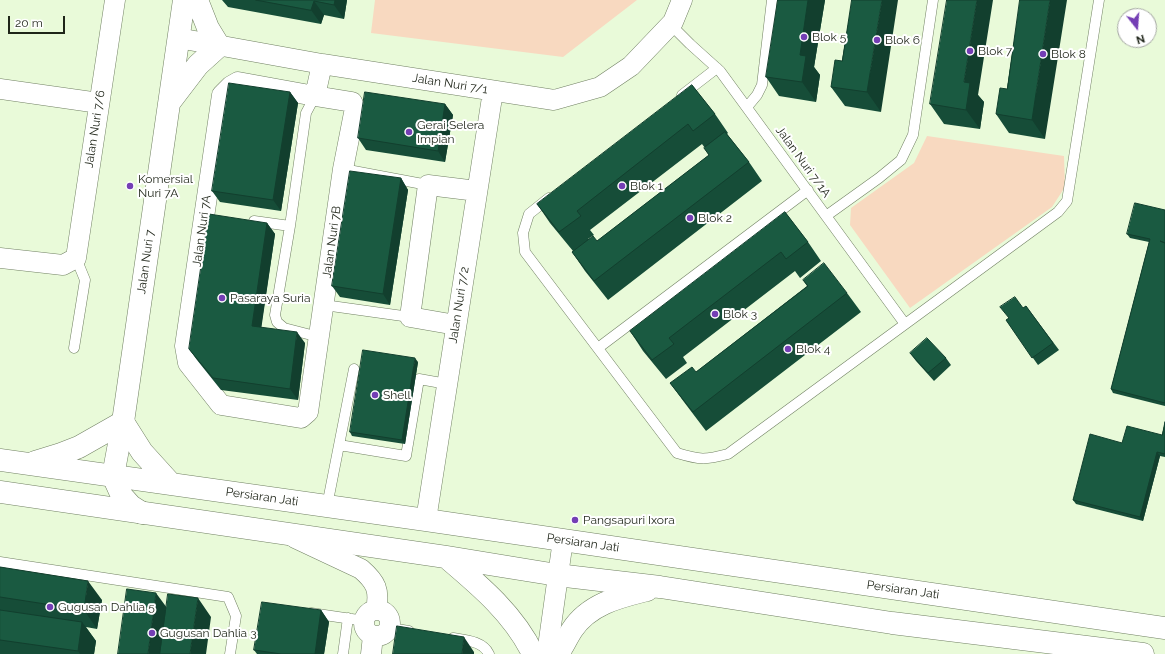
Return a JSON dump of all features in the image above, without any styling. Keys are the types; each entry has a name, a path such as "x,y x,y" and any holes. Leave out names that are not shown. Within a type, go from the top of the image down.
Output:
{"main road":[{"name":"Jalan Nuri 7","path":"113,476 123,422 184,0"},
{"path":"168,104 198,66 219,46 208,28 197,0"},
{"path":"30,464 79,447 123,422 142,452 171,484"},
{"name":"Persiaran Jati","path":"0,460 426,520 1165,628"},
{"path":"113,476 122,496 131,506 142,513"},
{"path":"0,492 892,623 1143,654"},
{"path":"446,557 480,586 507,615 533,654"},
{"path":"558,654 573,629 581,619 595,607 623,596 660,588"}],"street":[{"name":"Jalan Nuri 7/6","path":"76,258 115,0"},
{"name":"Jalan Nuri 7/1","path":"178,38 322,64 554,100 600,87 632,66 673,22 682,0"},
{"path":"315,96 322,64"},
{"name":"Jalan Nuri 7A","path":"301,418 221,405 188,363 185,346 209,214 222,95 231,86 238,82 315,96"},
{"path":"0,89 99,103"},
{"name":"Jalan Nuri 7/2","path":"426,520 493,91"},
{"name":"Jalan Nuri 7B","path":"301,418 308,412 343,169 355,108 352,102 315,96"},
{"path":"456,325 410,317 428,184 477,191"},
{"path":"0,258 63,265 76,258"},
{"path":"285,533 361,569 369,576 377,588 378,598 370,628"},
{"path":"547,654 562,540"}],"lane":[{"path":"747,107 757,95 762,84 772,0"},
{"path":"826,216 879,178 901,160 913,135 933,0"},
{"path":"560,190 529,214 523,233 525,252 677,452 693,458 708,460 728,454 1058,212 1067,201 1099,0"},
{"name":"Jalan Nuri 7/1A","path":"670,25 717,68 905,324"},
{"path":"673,102 717,68"},
{"path":"315,96 306,113 290,226 275,315 277,322 284,328 319,337"},
{"path":"343,169 428,184"},
{"path":"598,348 808,190"},
{"path":"244,220 290,226"},
{"path":"74,348 85,280 76,258"},
{"path":"324,305 410,317"},
{"path":"327,506 354,369"},
{"path":"339,445 406,456 419,379 447,384"},
{"path":"0,562 135,586 228,597 236,616 230,654"},
{"path":"298,610 370,628 415,632 414,639"},
{"path":"343,654 370,628"},
{"path":"444,636 472,641 487,650 489,654"}],"shaded area":[{"path":"375,0 637,0 563,57 371,33"},
{"path":"927,136 1064,156 1065,187 1052,207 910,308 850,225 851,208 914,163"}],"building":[{"path":"256,0 335,0 334,5 314,1 311,10"},
{"path":"778,0 808,0 800,55 806,56 802,82 766,77"},
{"path":"852,0 882,0 867,92 831,87 835,60 842,61"},
{"path":"947,0 977,0 964,82 970,83 966,110 930,104"},
{"path":"1020,0 1050,0 1032,120 996,114 1000,88 1007,89"},
{"path":"229,83 290,92 273,200 212,191"},
{"path":"692,85 715,114 693,131 688,124 577,211 581,216 559,232 537,204"},
{"name":"Gerai Selera Impian","path":"365,92 445,104 438,151 358,138"},
{"path":"725,132 749,162 594,281 572,252 593,236 597,241 709,155 704,148"},
{"path":"350,171 401,178 383,294 332,286"},
{"path":"1135,203 1165,210 1165,403 1111,389 1150,239 1127,234"},
{"path":"785,212 808,242 786,259 781,252 669,338 674,344 652,360 630,331"},
{"path":"209,214 267,223 252,326 297,332 290,389 213,378 189,349"},
{"path":"824,263 847,293 693,412 670,383 692,367 696,372 808,286 803,280"},
{"path":"1015,297 1023,308 1026,306 1053,343 1032,358 1006,320 1009,318 1000,307"},
{"path":"927,338 946,358 928,373 910,353"},
{"path":"363,350 415,358 402,440 350,432"},
{"path":"1165,422 1165,454 1157,452 1140,517 1073,500 1090,434 1122,443 1127,426 1162,435"},
{"path":"0,567 88,581 84,610 0,597"},
{"path":"127,589 156,593 148,654 118,654"},
{"path":"168,594 198,598 190,654 160,654"},
{"path":"262,602 321,610 315,654 281,654 254,650"},
{"path":"0,610 82,622 78,651 0,640"},
{"path":"397,626 464,637 462,654 393,654"}],"place":[{"name":"Blok 5","path":"804,37"},
{"name":"Blok 6","path":"877,40"},
{"name":"Blok 7","path":"970,51"},
{"name":"Blok 8","path":"1043,54"},
{"name":"Gerai Selera Impian","path":"409,132"},
{"name":"Komersial Nuri 7A","path":"130,186"},
{"name":"Blok 1","path":"622,186"},
{"name":"Blok 2","path":"690,218"},
{"name":"Pasaraya Suria","path":"222,298"},
{"name":"Blok 3","path":"715,314"},
{"name":"Blok 4","path":"788,349"},
{"name":"Shell","path":"375,395"},
{"name":"Pangsapuri Ixora","path":"575,520"},
{"name":"Gugusan Dahlia 5","path":"50,607"},
{"name":"Gugusan Dahlia 3","path":"152,633"}]}
